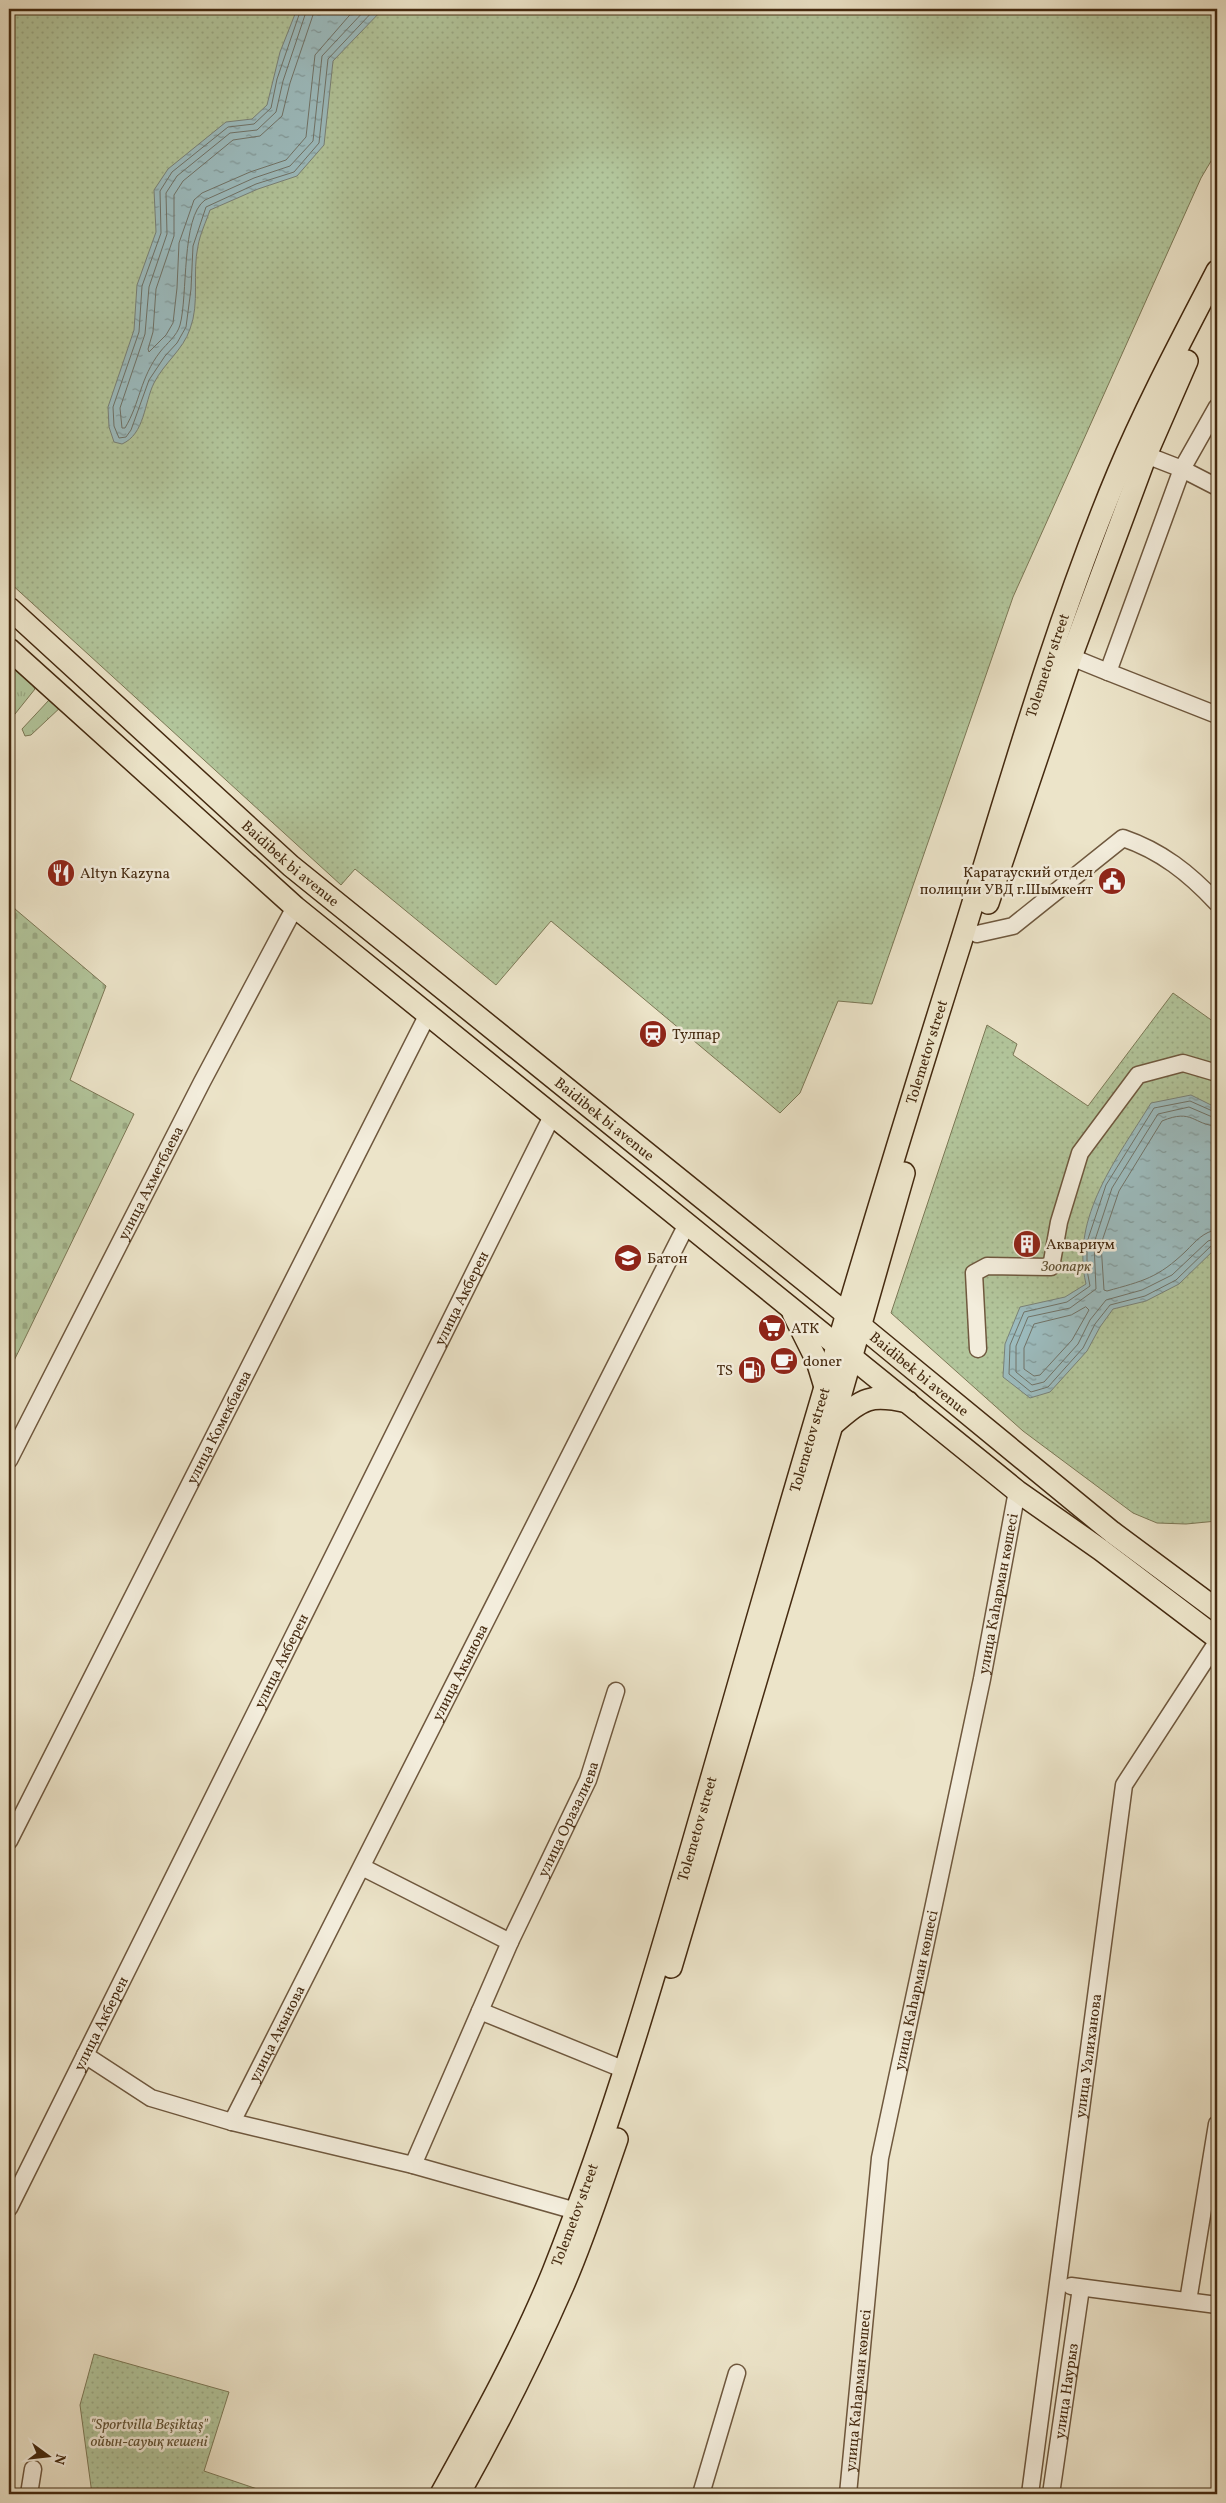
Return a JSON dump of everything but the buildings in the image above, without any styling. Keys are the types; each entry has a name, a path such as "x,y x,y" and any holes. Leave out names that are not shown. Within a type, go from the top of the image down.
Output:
{"main road":[{"name":"Tolemetov street","path":"459,2494 530,2356 564,2284 591,2214 640,2067 699,1877 832,1425 845,1350 1041,686 1082,566 1123,462 1167,368 1217,271"},
{"name":"Tolemetov street","path":"854,1320 912,1143 977,934 1071,657 1146,455 1180,374 1217,303"},
{"name":"Baidibek bi avenue","path":"9,608 291,866 854,1320 1112,1532 1217,1610"},
{"name":"Baidibek bi avenue","path":"9,650 295,907 1017,1491 1101,1550 1217,1638"},
{"path":"612,1163 628,1139"},
{"path":"788,1304 809,1343 824,1387"},
{"name":"Tolemetov street","path":"441,2494 516,2351 550,2278 576,2211 625,2070 824,1387 845,1350"},
{"path":"832,1425 866,1400 878,1397 908,1402"}],"street":[{"path":"1108,672 1182,469 1217,407"},
{"path":"1146,455 1182,469 1217,487"},
{"path":"1071,657 1217,715"},
{"path":"977,934 1013,926 1123,838 1148,846 1210,886 1217,903"},
{"name":"улица Ахметбаева","path":"9,1460 202,1082 295,907"},
{"name":"улица Комекбаева","path":"9,1841 428,1014"},
{"path":"978,1349 974,1273 987,1266 1051,1267 1059,1222 1080,1153 1138,1075 1183,1064 1217,1073"},
{"name":"улица Акберен","path":"9,2208 553,1114"},
{"name":"улица Акынова","path":"232,2122 687,1224"},
{"name":"улица Каһарман көшесі","path":"848,2494 880,2158 982,1679 1017,1491"},
{"name":"улица Уалиханова","path":"1030,2494 1124,1785 1217,1642"},
{"name":"улица Оразалиева","path":"413,2165 510,1942 588,1780 616,1691"},
{"path":"362,1867 510,1942"},
{"path":"480,2011 625,2070"},
{"path":"85,2055 151,2098 232,2122 413,2165 576,2211"},
{"path":"1188,2301 1217,2124"},
{"path":"1059,2285 1217,2305"},
{"name":"улица Наурыз","path":"1051,2494 1081,2288"},
{"path":"701,2494 738,2374"},
{"path":"29,2494 33,2469"}],"green space":[{"path":"9,9 1217,9 1217,151 1201,178 1013,597 872,1004 838,1001 800,1093 780,1113 551,921 496,985 355,869 341,885 9,582"},
{"path":"9,659 19,666 35,689 11,719 9,719"},
{"path":"50,692 63,705 31,735 25,736 22,729 49,700"},
{"path":"9,899 15,909 106,986 70,1080 134,1114 9,1371"},
{"name":"Зоопарк","path":"1173,993 1217,1024 1217,1521 1186,1524 1157,1523 1133,1513 1023,1431 891,1313 987,1025 1017,1044 1013,1055 1088,1106"},
{"name":"\"Sportvilla Beşiktaş\" ойын-сауық кешені","path":"94,2354 229,2392 204,2471 272,2494 92,2494 80,2405"}],"water":[{"path":"297,9 383,9 333,61 324,145 297,176 258,189 210,210 196,256 195,309 187,337 154,383 140,426 130,439 122,444 114,442 109,427 108,407 134,330 137,285 156,232 154,190 168,169 226,122 252,119 267,105 280,52"},
{"path":"1191,1095 1217,1108 1217,1247 1179,1284 1146,1301 1113,1309 1100,1327 1087,1351 1050,1392 1030,1398 1003,1377 1005,1344 1020,1307 1065,1297 1086,1284 1083,1259 1085,1235 1100,1189 1112,1166 1151,1103"}],"place":[{"name":"Altyn Kazyna","path":"61,873"},
{"name":"Каратауский отдел полиции УВД г.Шымкент","path":"1112,881"},
{"name":"Тулпар","path":"653,1034"},
{"name":"Аквариум","path":"1027,1244"},
{"name":"Батон","path":"628,1258"},
{"name":"АТК","path":"772,1328"},
{"name":"doner","path":"784,1361"},
{"name":"TS","path":"752,1370"}]}
